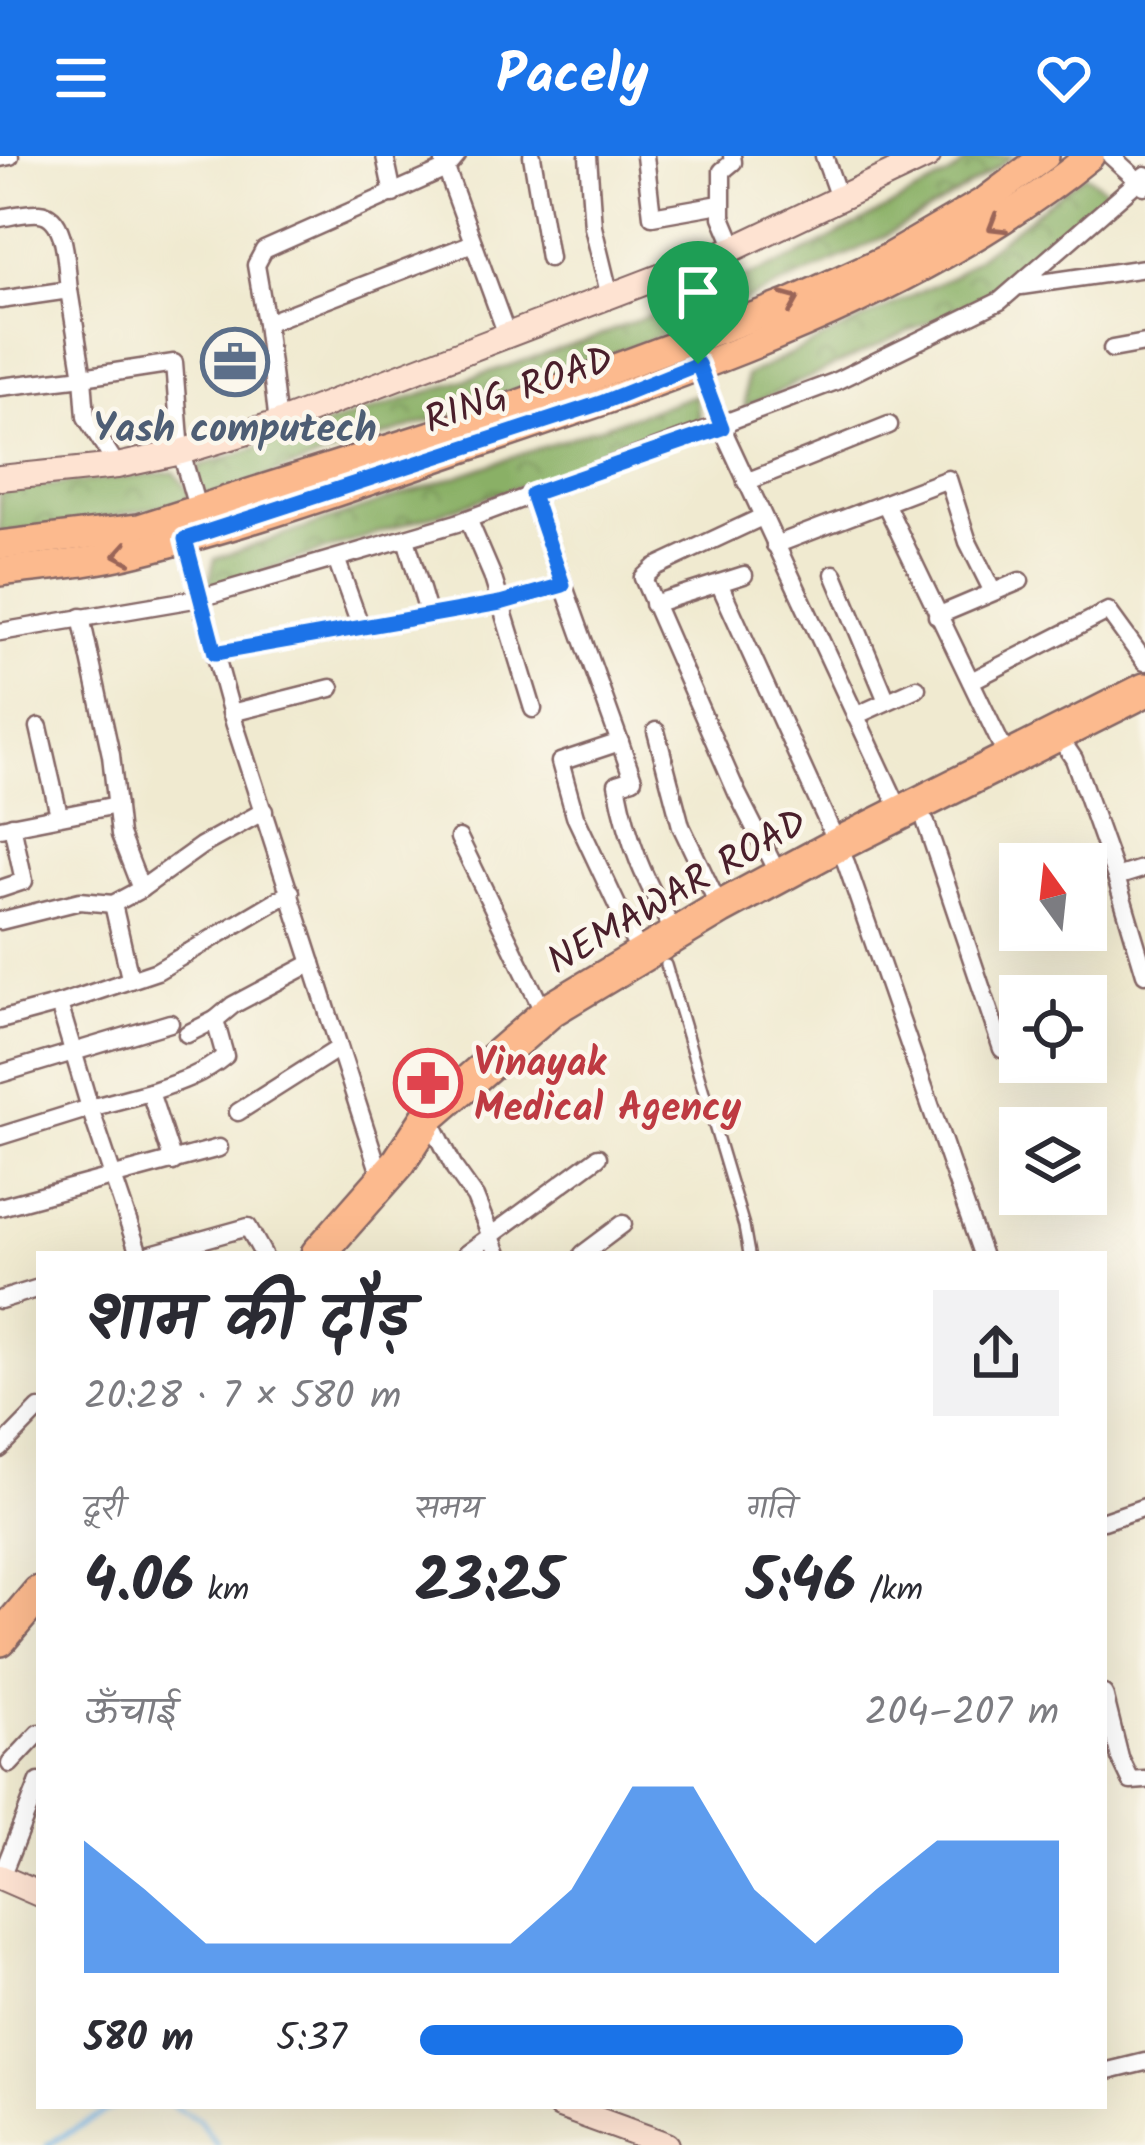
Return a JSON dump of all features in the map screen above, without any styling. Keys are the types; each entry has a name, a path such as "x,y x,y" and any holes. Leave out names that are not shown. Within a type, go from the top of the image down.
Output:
{"highway":[{"name":"NEMAWAR ROAD","path":"322,1251 431,1122 545,1015 842,854 1061,743 1145,690"},
{"name":"NEMAWAR ROAD","path":"914,818 1008,759 1145,711"},
{"name":"NEMAWAR ROAD","path":"335,1251 431,1122 496,1070 720,908 779,876 842,854"},
{"path":"0,1619 36,1579"},
{"path":"0,1639 36,1597"}],"main road":[{"name":"RING ROAD","path":"0,545 139,528 457,428 787,304 886,259 986,202 1046,156"},
{"name":"RING ROAD","path":"0,572 130,554 185,539 601,403 820,316 967,242 1034,202 1090,156"}],"street":[{"path":"0,158 10,156"},
{"path":"385,156 393,194"},
{"path":"532,156 549,258"},
{"path":"588,156 593,227 610,297"},
{"path":"645,156 652,216 720,204"},
{"path":"731,156 733,162 722,171 720,204 735,248"},
{"path":"824,156 839,198"},
{"path":"0,478 117,466 278,423 735,248 839,198 896,163 928,156"},
{"path":"0,632 200,598 337,561 722,428 834,382 1000,301 1018,287 1143,181 1111,156"},
{"path":"278,423 256,265 264,250 393,194 448,160 507,335"},
{"path":"0,218 40,212 53,220 62,235 86,417 117,466"},
{"path":"266,323 473,243"},
{"path":"1018,287 1145,268"},
{"path":"0,300 69,290"},
{"path":"1112,350 1145,343"},
{"path":"0,387 174,363 181,452 198,511"},
{"path":"698,364 746,482 855,716 914,818 999,1041"},
{"path":"746,482 889,425"},
{"path":"775,545 948,479 968,542 992,590"},
{"path":"532,494 633,779 617,784 661,952"},
{"path":"885,503 1008,759"},
{"path":"762,517 648,570 644,578 737,793 779,876"},
{"path":"468,519 533,709"},
{"path":"185,539 231,713 382,1180"},
{"path":"406,539 429,616"},
{"path":"337,561 361,628"},
{"path":"653,604 744,574"},
{"path":"833,574 887,701"},
{"path":"938,616 1020,581"},
{"path":"719,583 842,854 981,1251"},
{"path":"215,653 500,603 563,585"},
{"path":"971,682 1108,611 1145,662"},
{"path":"81,617 111,754 120,835 141,889"},
{"path":"231,713 332,688"},
{"path":"855,716 917,688"},
{"path":"39,727 59,815"},
{"path":"656,731 681,826 720,908"},
{"path":"620,742 560,762 575,816 661,952"},
{"path":"1061,743 1074,759 1145,974"},
{"path":"0,890 25,881 6,826 117,805"},
{"path":"1,918 80,901 112,904 264,811"},
{"path":"459,838 545,1015"},
{"path":"1116,877 1145,868"},
{"path":"0,1020 157,971 290,892"},
{"path":"112,904 130,978"},
{"path":"187,1034 312,963"},
{"path":"59,1004 138,1251"},
{"path":"0,1136 200,1075 225,1056 215,1020"},
{"path":"0,1074 170,1023"},
{"path":"238,1112 339,1048"},
{"path":"150,1092 173,1162"},
{"path":"431,1122 475,1197 494,1246 598,1157"},
{"path":"0,1207 219,1148"},
{"path":"587,1251 622,1224"},
{"path":"163,1251 248,1227 261,1251"},
{"path":"0,1300 36,1289"},
{"path":"0,1449 36,1412"},
{"path":"1107,1520 1145,1507"},
{"path":"1107,1705 1125,1770 1131,1781 1145,1780"},
{"path":"36,1736 5,1763 36,1777"},
{"path":"36,1786 1,1877 36,1893"},
{"path":"1107,2071 1145,2062"},
{"path":"568,2109 667,2145"}],"lane":[{"path":"661,952 748,1251"}],"green space":[{"path":"973,156 1013,156 901,227 741,303 516,390 209,496 196,482 200,466 588,340 796,257 953,173"},
{"path":"1085,174 1111,193 979,299 745,407 746,376 955,275"},
{"path":"695,395 701,427 207,589 215,559"},
{"path":"174,472 194,499 75,525 0,533 0,490"}],"waterway":[{"path":"47,2145 111,2109"},
{"path":"178,2109 199,2120 217,2145"}],"place":[{"name":"Yash computech","path":"235,362"},
{"name":"Vinayak Medical Agency","path":"428,1083"}],"route":[{"path":"698,364 722,428 532,494 563,585 500,603 215,653 185,539 601,403 698,364"}]}
